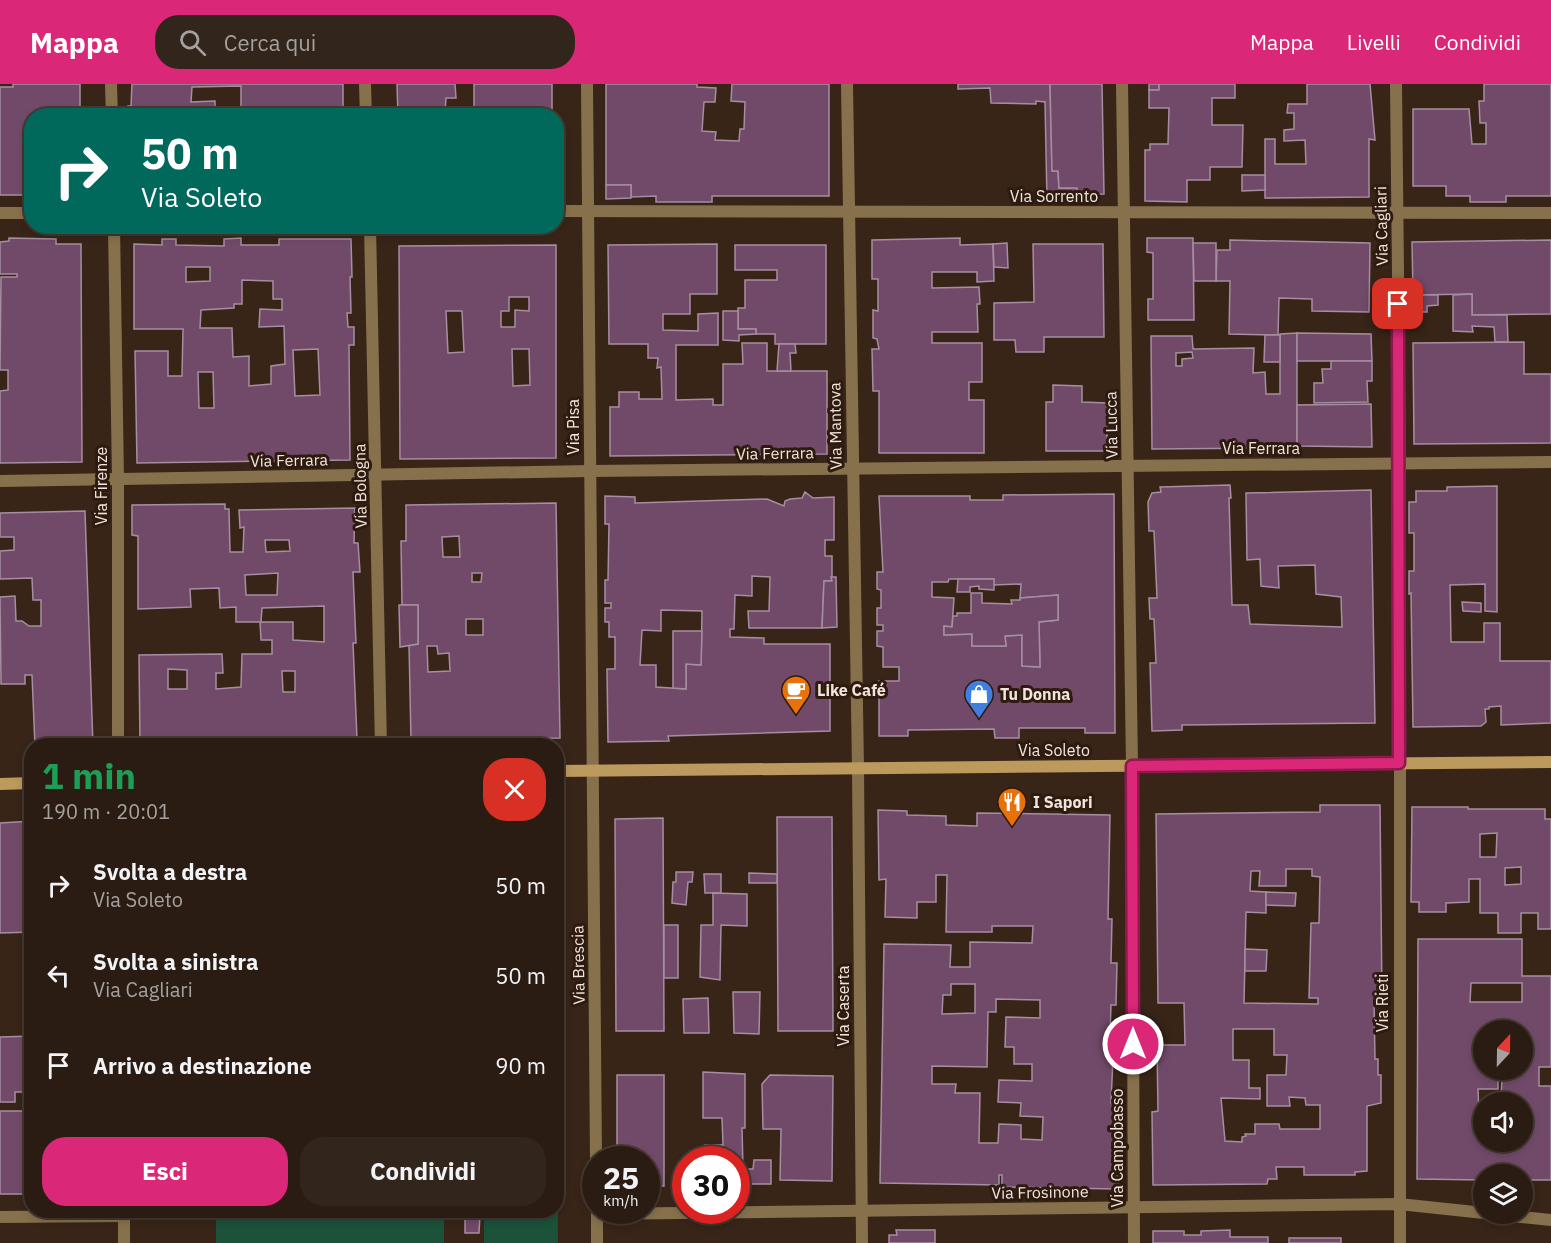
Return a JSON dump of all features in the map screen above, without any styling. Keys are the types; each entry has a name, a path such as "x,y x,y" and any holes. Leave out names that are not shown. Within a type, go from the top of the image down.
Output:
{"street":[{"path":"111,84 112,108"},
{"path":"365,84 366,108"},
{"name":"Via Pisa","path":"586,84 592,770"},
{"name":"Via Mantova","path":"848,84 858,768"},
{"name":"Via Lucca","path":"1122,84 1132,766"},
{"name":"Via Cagliari","path":"1396,84 1400,463 1399,763"},
{"name":"Via Sorrento","path":"564,211 1551,213"},
{"path":"0,213 24,213"},
{"name":"Via Firenze","path":"114,234 118,479 118,738"},
{"name":"Via Bologna","path":"370,234 381,738"},
{"name":"Via Ferrara","path":"0,481 590,471 1551,462"},
{"name":"Via Soleto","path":"564,771 1551,762"},
{"name":"Via Rieti","path":"1399,763 1400,1243"},
{"name":"Via Campobasso","path":"1132,766 1134,1243"},
{"name":"Via Caserta","path":"858,768 861,1243"},
{"name":"Via Brescia","path":"592,770 596,1146"},
{"path":"0,784 24,783"},
{"name":"Via Frosinone","path":"660,1212 1399,1204 1473,1212"},
{"path":"0,1217 24,1216"},
{"path":"124,1218 124,1243"},
{"path":"1533,1218 1551,1220"},
{"path":"597,1224 597,1243"}],"green space":[{"path":"216,1218 444,1218 444,1243 216,1243"},
{"path":"484,1218 558,1218 558,1243 484,1243"}],"building":[{"path":"13,84 80,84 80,108 24,108 24,195 0,195 0,87 13,87"},
{"path":"132,84 343,84 343,108 241,108 241,86 192,87 191,102 215,101 215,108 128,108 131,106"},
{"path":"397,84 455,84 456,98 446,98 445,108 398,108"},
{"path":"474,84 552,84 552,108 474,108"},
{"path":"606,84 697,84 697,87 716,88 715,102 704,102 702,131 716,132 715,140 739,141 740,129 744,129 745,102 731,101 732,84 829,84 829,196 712,196 712,202 656,202 656,196 631,197 631,185 606,185"},
{"path":"958,84 1050,84 1052,171 1058,171 1059,188 1077,188 1077,201 1047,200 1045,102 1036,101 1036,104 991,103 990,88 958,89"},
{"path":"1050,84 1102,84 1104,194 1077,195 1077,188 1059,188 1058,171 1052,171"},
{"path":"1149,84 1159,84 1159,90 1149,90"},
{"path":"1159,84 1235,84 1235,98 1212,98 1212,125 1243,125 1242,167 1210,167 1210,180 1187,180 1187,202 1145,201 1145,150 1150,150 1150,144 1168,144 1169,108 1149,108 1149,90 1159,90"},
{"path":"1307,84 1370,84 1375,140 1369,139 1369,197 1265,198 1265,139 1275,139 1275,164 1306,164 1305,140 1284,141 1284,130 1294,129 1294,113 1287,113 1288,104 1307,104"},
{"path":"1484,84 1551,84 1551,196 1506,196 1506,202 1470,202 1470,196 1446,196 1446,186 1413,186 1413,109 1469,109 1472,144 1486,144 1486,123 1480,123 1479,101 1484,101"},
{"path":"1242,175 1265,175 1265,190 1242,191"},
{"path":"606,185 631,185 631,198 606,199"},
{"path":"9,238 56,239 56,244 81,244 82,462 0,463 0,391 8,390 8,370 0,370 1,277 17,277 17,274 0,274 0,242 9,241"},
{"path":"241,238 241,245 279,245 279,239 351,239 351,313 347,313 348,327 354,327 354,345 349,345 350,460 137,463 135,351 168,351 168,376 182,376 183,329 134,329 134,244 162,245 162,239 176,239 176,245 224,246 224,239","holes":["186,267 210,267 210,281 186,282","242,280 273,281 273,299 282,299 282,310 260,309 259,327 284,326 285,364 271,366 271,384 249,386 249,356 233,357 232,328 200,328 201,310 234,308 234,304 242,304","318,349 320,395 295,396 293,350","198,372 213,372 214,408 199,408"]},
{"path":"960,238 960,245 993,244 994,281 977,282 977,272 932,272 932,288 979,287 980,304 977,304 978,332 932,332 932,343 982,343 982,382 969,382 969,400 984,400 984,453 879,453 879,391 873,391 872,349 879,349 877,339 873,338 873,310 878,311 878,279 872,279 872,240"},
{"path":"1147,238 1193,238 1194,320 1148,320 1148,299 1153,299 1153,253 1147,252"},
{"path":"1230,240 1370,243 1369,312 1312,311 1312,299 1279,298 1278,335 1229,334 1230,281 1216,281 1217,250 1230,250"},
{"path":"1551,240 1551,314 1472,315 1472,294 1413,295 1412,242"},
{"path":"1007,243 1008,268 994,267 993,244"},
{"path":"1193,243 1216,243 1216,281 1194,281"},
{"path":"717,244 717,294 690,294 690,314 663,314 663,330 698,331 698,314 718,313 718,345 676,345 676,400 713,399 713,405 723,405 723,364 743,364 742,343 767,343 767,371 827,371 827,454 610,456 610,407 619,407 619,392 639,392 639,399 662,399 661,367 657,368 658,358 648,358 648,344 609,344 608,245"},
{"path":"1033,244 1103,244 1104,337 1044,337 1044,352 1016,352 1015,340 994,340 994,303 1034,302"},
{"path":"556,245 556,458 400,459 399,246","holes":["509,297 529,297 529,311 515,310 515,327 501,327 501,311 509,311","446,311 462,311 464,352 448,353","512,349 529,349 530,385 513,386"]},
{"path":"735,245 826,245 826,344 775,344 775,334 756,334 756,329 738,329 738,308 745,308 745,280 777,280 777,270 735,270"},
{"path":"1472,294 1472,315 1507,315 1508,342 1495,342 1494,327 1472,326 1473,332 1453,331 1453,295"},
{"path":"1413,295 1438,295 1438,305 1427,306 1427,312 1413,312"},
{"path":"723,311 738,311 738,329 756,329 756,334 739,335 739,341 723,340"},
{"path":"1297,333 1297,446 1293,447 1294,453 1281,454 1281,448 1152,449 1151,336 1192,336 1193,349 1254,348 1253,373 1265,372 1266,394 1280,394 1280,334","holes":["1192,352 1193,358 1182,359 1182,366 1176,366 1176,353"]},
{"path":"1297,333 1371,334 1372,361 1297,361"},
{"path":"1265,335 1280,335 1280,362 1264,362"},
{"path":"1524,342 1524,374 1551,374 1551,443 1414,444 1413,343"},
{"path":"779,344 795,344 796,353 790,353 791,371 777,371"},
{"path":"1331,361 1372,361 1372,381 1367,381 1368,402 1314,403 1314,383 1323,383 1322,369 1331,369"},
{"path":"1053,385 1082,386 1082,402 1107,403 1107,451 1046,451 1046,402 1053,402"},
{"path":"1371,404 1372,447 1297,446 1297,405"},
{"path":"1230,485 1232,605 1248,605 1250,624 1342,627 1341,597 1316,594 1315,565 1278,566 1279,588 1261,586 1260,559 1247,560 1246,493 1371,490 1375,723 1182,725 1182,730 1152,731 1150,663 1156,663 1154,619 1150,619 1149,598 1157,598 1154,531 1149,531 1148,502 1152,493 1161,492 1160,487"},
{"path":"1497,486 1497,612 1485,611 1485,584 1450,585 1451,642 1484,642 1484,623 1500,623 1500,661 1551,661 1551,723 1501,725 1501,706 1485,709 1486,722 1481,726 1413,727 1409,571 1414,571 1414,533 1409,533 1409,502 1416,502 1416,491 1447,491 1447,487"},
{"path":"805,492 813,498 834,497 834,540 825,540 825,556 832,556 832,581 824,581 822,628 749,628 748,611 769,611 770,577 752,576 752,596 735,595 734,629 730,629 730,637 764,638 764,644 830,644 830,731 668,736 669,741 608,742 607,669 615,669 615,637 609,637 609,622 605,622 605,608 611,608 611,603 605,603 605,580 608,580 609,524 605,524 605,496 635,497 635,503 767,499 784,506 785,501 802,498","holes":["661,610 702,611 701,665 686,664 686,689 656,687 656,665 640,665 642,630 661,631"]},
{"path":"1114,494 1115,733 1085,733 1085,728 1019,728 1019,738 995,738 994,729 908,730 908,736 879,736 879,681 899,681 899,667 883,667 883,647 877,646 877,631 883,631 883,625 877,625 877,608 881,608 881,590 877,589 877,572 883,572 879,496 970,496 970,500 1003,500 1003,495","holes":["949,579 994,579 993,585 1021,584 1020,598 1058,595 1058,620 1039,622 1040,667 1022,666 1022,635 1005,636 1006,646 972,646 972,634 944,635 944,626 952,627 954,598 932,597 932,582 948,582"]},
{"path":"556,503 560,738 411,738 409,644 418,644 418,605 402,605 401,541 406,541 406,505","holes":["459,536 460,557 443,557 442,537","472,573 482,573 481,582 472,582","466,619 483,619 483,635 466,635","427,646 437,646 438,654 449,653 450,671 428,672"]},
{"path":"225,504 225,509 229,509 230,552 243,552 244,527 240,528 239,510 355,508 354,543 358,543 360,572 353,572 357,738 140,738 139,655 222,654 223,673 216,673 216,689 241,687 242,654 272,654 272,640 261,640 260,622 236,622 236,607 220,608 219,588 190,589 191,607 138,609 138,536 132,535 132,505","holes":["265,540 289,540 290,551 266,552","278,573 277,595 246,595 245,575","324,606 324,642 293,640 293,622 261,622 262,608","168,669 187,670 187,689 168,689","282,671 295,671 295,692 283,692"]},
{"path":"85,511 93,738 35,738 32,675 25,675 25,684 1,684 0,597 15,596 16,621 22,621 29,626 41,626 41,600 33,600 32,578 0,579 0,551 14,550 14,537 0,537 0,513"},
{"path":"831,577 836,577 837,627 822,628 824,581 832,581"},
{"path":"958,579 994,579 994,590 979,589 979,586 970,587 970,592 957,592"},
{"path":"971,593 982,593 982,603 1012,604 1011,600 1020,600 1020,598 1058,595 1058,620 1039,622 1040,667 1022,666 1022,635 1005,636 1006,646 972,646 972,634 944,635 944,626 952,627 953,616 957,616 957,613 971,613"},
{"path":"1462,602 1481,603 1481,612 1463,611"},
{"path":"399,605 418,605 418,644 400,647"},
{"path":"673,631 702,631 701,665 686,664 686,689 673,688"},
{"path":"1320,805 1380,805 1382,999 1374,999 1375,1059 1378,1059 1378,1075 1381,1075 1381,1103 1367,1106 1367,1171 1355,1172 1355,1175 1304,1175 1304,1167 1276,1167 1277,1179 1268,1179 1267,1184 1153,1185 1152,1112 1158,1111 1157,1045 1185,1045 1184,1003 1158,1003 1156,814 1320,812","holes":["1286,869 1312,869 1312,876 1320,877 1319,923 1311,923 1309,998 1318,998 1318,1004 1244,1003 1246,912 1266,913 1266,892 1250,891 1251,871 1260,871 1259,886 1286,886","1233,1029 1274,1029 1274,1055 1287,1055 1286,1075 1267,1075 1267,1106 1290,1106 1289,1097 1305,1098 1306,1105 1320,1105 1320,1129 1280,1129 1279,1124 1255,1124 1255,1134 1245,1134 1242,1142 1225,1141 1221,1098 1260,1099 1260,1088 1249,1088 1249,1060 1233,1060"]},
{"path":"1412,807 1545,809 1545,819 1551,819 1551,929 1538,929 1538,913 1521,913 1521,933 1498,933 1498,913 1480,913 1480,879 1469,879 1469,902 1446,903 1446,912 1419,912 1419,902 1411,902","holes":["1497,833 1496,857 1480,857 1480,834","1521,867 1521,884 1505,885 1505,868"]},
{"path":"878,810 907,811 907,815 946,816 946,825 977,826 977,813 1110,815 1108,919 1112,919 1111,963 1117,963 1116,1005 1111,1005 1110,1034 1114,1035 1111,1103 1120,1103 1118,1189 1002,1187 1002,1175 999,1175 999,1185 880,1183 884,944 951,945 950,967 970,967 970,942 1032,943 1033,926 992,926 992,932 946,932 947,875 936,875 936,902 917,902 917,918 885,917 886,879 879,880","holes":["951,984 975,984 975,1013 942,1014 943,995 951,995","996,999 1040,1000 1040,1018 1006,1017 1005,1047 1014,1047 1014,1064 1032,1064 1032,1081 999,1080 998,1102 1021,1103 1020,1116 1043,1117 1042,1140 1021,1139 1021,1125 999,1124 998,1143 979,1143 980,1093 955,1093 956,1084 932,1084 932,1066 987,1067 988,1012 996,1012"]},
{"path":"777,817 832,817 833,1031 778,1031"},
{"path":"663,818 664,1031 616,1031 615,819"},
{"path":"24,822 24,932 0,933 0,823"},
{"path":"676,872 693,872 692,882 688,882 686,905 672,903"},
{"path":"749,873 777,874 777,883 749,883"},
{"path":"704,874 721,874 721,893 705,893"},
{"path":"1266,892 1296,893 1295,906 1266,905"},
{"path":"713,893 747,894 747,926 721,925 720,980 700,977 701,925 713,925"},
{"path":"664,925 678,925 678,978 664,978"},
{"path":"1418,939 1522,939 1522,976 1551,976 1551,1067 1539,1067 1539,1086 1551,1086 1551,1180 1533,1180 1533,1164 1473,1164 1473,1180 1417,1179","holes":["1471,983 1522,983 1522,1002 1470,1002","1473,1020 1533,1020 1533,1080 1502,1080 1501,1092 1533,1092 1533,1152 1473,1152 1473,1092 1478,1092 1478,1089 1498,1089 1498,1080 1473,1080"]},
{"path":"1245,949 1267,950 1266,971 1245,971"},
{"path":"733,992 760,992 759,1034 734,1033"},
{"path":"708,998 709,1033 684,1033 683,999"},
{"path":"24,1036 24,1092 15,1092 15,1102 0,1102 0,1037"},
{"path":"703,1072 745,1074 745,1128 742,1128 742,1146 705,1146 723,1145 722,1118 703,1118"},
{"path":"617,1075 664,1075 664,1186 660,1186 660,1146 617,1146"},
{"path":"770,1075 833,1076 832,1181 780,1180 781,1129 763,1129 762,1084"},
{"path":"0,1111 24,1111 24,1194 0,1194"},
{"path":"754,1160 771,1160 771,1184 750,1184 750,1169 753,1169"},
{"path":"465,1218 480,1218 479,1233 465,1233"},
{"path":"896,1230 935,1230 935,1243 889,1243 889,1235 897,1235"},
{"path":"1230,1230 1230,1237 1268,1237 1268,1243 1153,1243 1153,1231 1184,1231 1184,1235 1201,1235 1201,1231"},
{"path":"1289,1238 1341,1238 1341,1243 1289,1243"}],"place":[{"name":"Like Café","path":"796,716"},
{"name":"Tu Donna","path":"979,720"},
{"name":"I Sapori","path":"1012,828"}],"route":[{"path":"1133,1044 1132,766 1399,763 1398,304"}]}
